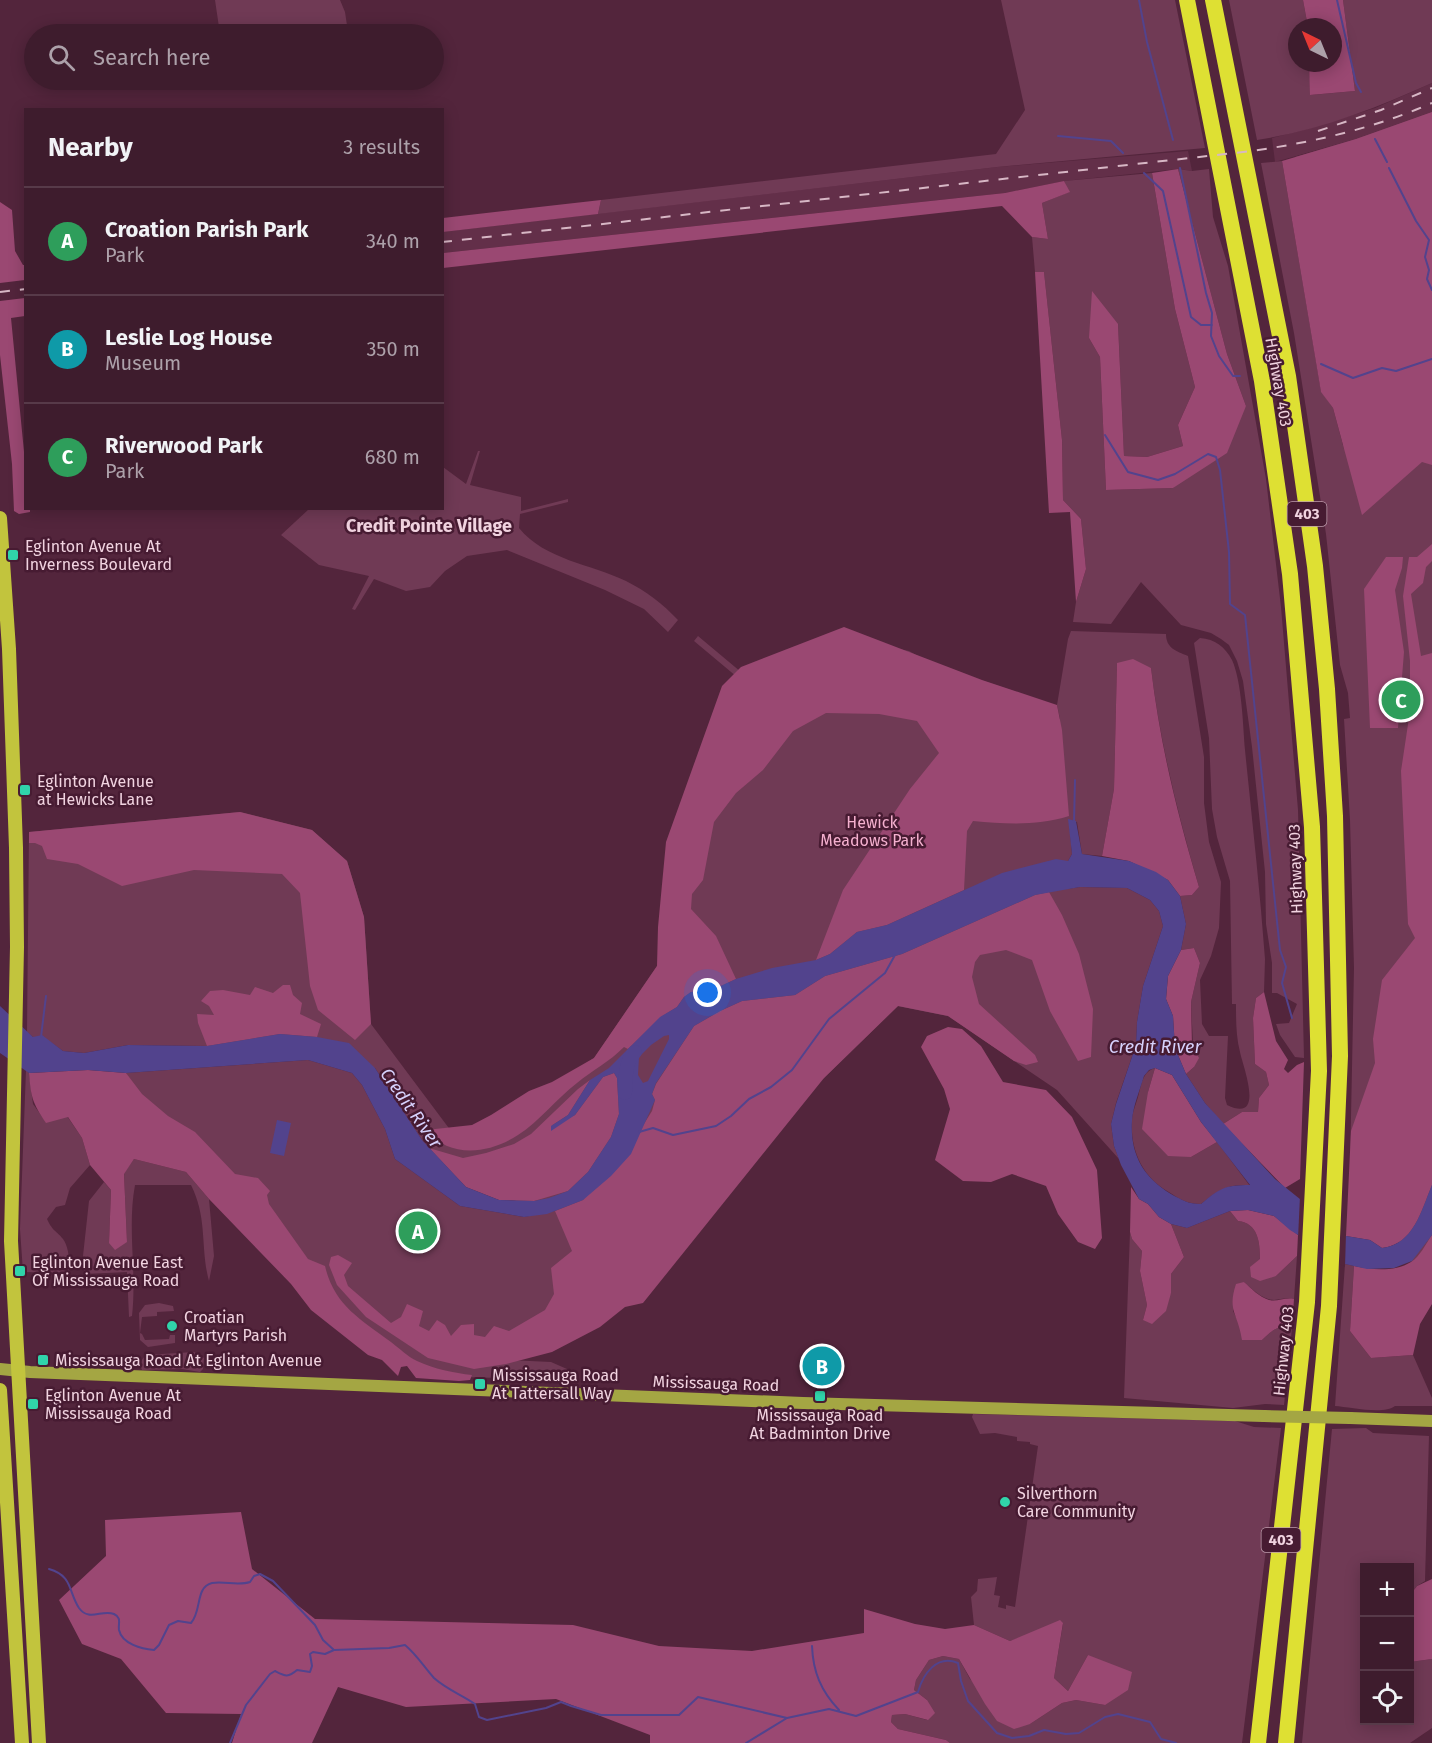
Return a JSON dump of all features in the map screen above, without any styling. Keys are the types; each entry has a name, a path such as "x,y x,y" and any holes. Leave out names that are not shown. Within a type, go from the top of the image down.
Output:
{"highway":[{"name":"Highway 403","path":"1187,0 1262,381 1290,574 1312,827 1319,1055 1307,1302 1259,1736"},
{"name":"Highway 403","path":"1213,0 1288,376 1315,566 1327,689 1335,816 1340,1056 1326,1352 1287,1741"}],"main road":[{"path":"0,518 8,616 14,742 17,947 10,1241 39,1743"},
{"name":"Mississauga Road","path":"0,1369 803,1402 1432,1421"},
{"path":"0,1390 22,1743"}],"shaded area":[{"path":"1303,0 1343,0 1355,91 1310,95 1309,72 1342,72 1342,18 1306,18"},
{"path":"1432,83 1432,112 1356,139 1275,162 1272,138 1375,108"},
{"path":"1432,112 1432,465 1422,462 1362,515 1333,408 1321,392 1282,161 1356,139"},
{"path":"1188,151 1192,171 1178,169 1065,181 1005,193 444,253 444,232 997,167"},
{"path":"1178,169 1227,354 1246,406 1227,453 1173,488 1106,490 1100,357 1089,338 1092,291 1118,324 1124,456 1147,457 1183,446 1178,425 1195,387 1175,309 1152,173"},
{"path":"1064,181 1070,192 1042,203 1048,239 1032,237 1002,206 444,268 444,253 1005,193"},
{"path":"601,200 598,214 444,232 444,218"},
{"path":"0,202 12,210 15,251 24,265 24,280 0,283"},
{"path":"1035,272 1044,272 1062,440 1063,500 1081,519 1086,569 1076,602 1070,512 1049,513"},
{"path":"24,298 24,316 11,318 24,452 24,510 30,510 30,512 19,514 14,511 12,464 0,355 0,301"},
{"path":"1432,544 1432,561 1426,567 1423,583 1411,594 1421,656 1432,653 1432,1185 1420,1215 1409,1233 1393,1245 1382,1248 1370,1240 1346,1236 1351,1131 1375,1063 1373,1039 1382,980 1415,938 1408,924 1401,771 1410,711 1410,661 1403,596 1409,557 1417,557"},
{"path":"1386,557 1403,557 1395,590 1404,652 1398,728 1370,728 1364,589"},
{"path":"844,627 982,680 1057,705 1062,730 1069,816 1033,823 973,821 967,831 964,890 887,925 857,932 830,954 816,960 843,890 910,789 939,753 917,721 879,714 826,713 793,731 763,770 736,793 714,822 703,880 692,894 691,909 716,936 736,979 710,991 691,992 628,1049 624,1047 583,1078 541,1117 507,1141 495,1146 470,1150 446,1146 436,1139 426,1130 472,1125 529,1091 552,1082 594,1058 657,966 658,927 666,842 722,686 741,667"},
{"path":"1133,659 1151,668 1170,778 1199,887 1192,895 1180,896 1168,880 1129,861 1102,856 1114,789 1117,663"},
{"path":"240,812 312,830 347,861 364,917 371,1024 355,1040 318,1010 310,986 300,893 282,874 194,870 122,886 78,864 47,859 42,846 29,843 29,832"},
{"path":"1049,892 1079,954 1093,1009 1091,1057 1078,1061 1050,1011 1032,960 1006,950 980,955 975,962 972,977 979,1004 1035,1055 1038,1062 1026,1065 1014,1061 948,1016 898,1006 824,1078 643,1303 625,1307 600,1327 552,1352 506,1364 474,1369 428,1358 366,1317 337,1285 329,1265 331,1257 338,1255 352,1263 344,1275 348,1286 391,1323 401,1317 407,1304 423,1311 419,1326 429,1331 437,1320 445,1325 451,1336 461,1325 474,1324 474,1335 485,1337 494,1326 509,1331 545,1310 554,1294 551,1268 572,1251 555,1211 583,1200 642,1127 652,1111 655,1100 652,1094 656,1084 694,1026 742,1001 795,995 825,976 902,954 1035,895"},
{"path":"1194,948 1200,963 1191,1002 1192,1045 1199,1058 1186,1074 1175,1048 1173,1016 1166,999 1168,976 1181,950"},
{"path":"283,985 290,985 293,995 302,1003 300,1014 321,1024 317,1037 280,1034 207,1046 197,1014 214,1015 209,1006 201,1001 210,991 223,990 250,995 255,987 273,993"},
{"path":"1264,992 1276,1041 1288,1060 1284,1069 1288,1073 1304,1062 1300,1179 1285,1188 1223,1124 1242,1112 1258,1112 1259,1098 1269,1085 1266,1072 1255,1064 1253,1018 1256,998"},
{"path":"948,1027 962,1029 981,1046 1003,1082 1046,1090 1072,1117 1097,1170 1102,1238 1095,1249 1078,1242 1058,1214 1046,1186 1012,1174 991,1182 963,1181 935,1160 950,1109 944,1089 921,1047 927,1036"},
{"path":"1155,1068 1172,1075 1201,1122 1217,1142 1191,1157 1168,1156 1142,1129 1148,1092"},
{"path":"88,1070 126,1073 142,1094 168,1116 195,1132 235,1174 258,1178 270,1191 267,1195 269,1204 308,1259 325,1266 335,1291 350,1310 414,1359 451,1372 472,1375 470,1380 416,1378 407,1366 401,1367 398,1376 382,1360 368,1355 311,1310 291,1284 186,1172 134,1159 124,1174 127,1242 115,1250 109,1243 111,1190 90,1165 82,1138 68,1117 46,1123 33,1099 29,1073"},
{"path":"614,1073 617,1078 619,1114 611,1137 588,1172 568,1191 534,1201 499,1200 466,1187 429,1148 463,1158 514,1144 531,1134 590,1080 568,1115 551,1126 575,1115 603,1077"},
{"path":"1131,1187 1139,1199 1148,1204 1159,1217 1171,1224 1184,1257 1171,1274 1171,1293 1166,1311 1152,1324 1143,1320 1147,1305 1140,1271 1142,1251 1132,1239 1130,1232"},
{"path":"1248,1210 1274,1216 1298,1235 1297,1256 1276,1276 1260,1281 1251,1277 1250,1267 1260,1259 1254,1229 1238,1221 1230,1211"},
{"path":"1432,1235 1432,1304 1420,1324 1413,1355 1371,1358 1350,1331 1354,1266 1383,1269 1405,1265 1417,1257"},
{"path":"1244,1282 1265,1299 1294,1299 1292,1328 1279,1328 1262,1340 1242,1340 1233,1300 1236,1284"},
{"path":"241,1512 252,1569 315,1619 573,1625 659,1646 752,1651 864,1633 864,1609 915,1624 945,1629 974,1625 1010,1641 1060,1620 1063,1623 1054,1678 1068,1691 1088,1655 1132,1672 1128,1690 1105,1705 1076,1700 1062,1703 1030,1724 1014,1729 997,1721 959,1659 943,1656 929,1660 916,1680 914,1690 927,1700 935,1713 928,1720 905,1714 892,1715 891,1722 898,1729 946,1740 950,1743 650,1743 650,1735 556,1699 406,1707 338,1687 312,1743 232,1743 241,1714 166,1713 121,1659 82,1644 59,1600 106,1556 105,1520"},
{"path":"1432,1579 1432,1659 1414,1661 1414,1590"}],"green space":[{"path":"215,0 340,0 347,24 219,24"},
{"path":"1001,0 1175,0 1205,148 997,167 598,214 601,200 996,154 1025,110"},
{"path":"1229,0 1303,0 1306,18 1288,18 1288,72 1310,72 1311,95 1355,91 1343,0 1432,0 1432,83 1346,118 1302,131 1257,140"},
{"path":"1432,112 1432,1293 1350,1167 1354,968 1350,820 1344,719 1350,718 1348,693 1340,665 1326,534 1294,333 1261,163 1282,161 1321,391 1333,408 1344,449 1295,157 1356,139"},
{"path":"1178,169 1192,171 1209,169 1213,217 1228,266 1266,479 1281,607 1298,810 1304,1058 1295,1057 1280,1035 1276,1024 1289,1023 1297,1004 1277,993 1272,993 1272,963 1266,924 1265,872 1252,747 1243,681 1229,645 1211,633 1181,625 1141,582 1111,624 1073,622 1076,602 1086,569 1081,519 1063,500 1062,440 1044,272 1035,272 1032,237 1048,239 1042,203 1069,192 1064,181 1152,173 1175,309 1195,387 1178,425 1183,446 1147,457 1124,456 1118,324 1089,338 1100,357 1106,490 1173,488 1246,406 1227,354"},
{"path":"478,451 480,451 470,485 521,497 521,511 568,499 568,502 520,514 519,528 530,539 555,554 626,581 660,603 678,620 668,632 644,609 605,590 507,550 467,556 445,571 430,587 406,591 374,579 355,610 352,609 369,576 319,565 281,535 308,510 444,510 444,468 466,484"},
{"name":"Hewick Meadows Park","path":"1071,631 1166,634 1170,646 1188,656 1204,757 1204,803 1209,842 1221,882 1219,928 1211,956 1200,980 1202,1024 1209,1036 1228,1036 1225,1098 1227,1105 1239,1109 1246,1107 1249,1101 1249,1091 1238,1040 1236,1004 1232,1004 1230,881 1217,837 1212,809 1209,738 1194,643 1200,638 1215,642 1226,651 1232,660 1242,704 1265,959 1264,992 1256,998 1253,1018 1255,1064 1266,1072 1269,1085 1259,1098 1258,1112 1242,1112 1223,1124 1205,1103 1186,1074 1194,1067 1191,1002 1200,963 1194,948 1181,950 1186,924 1180,896 1192,895 1199,887 1170,779 1151,668 1117,663 1114,789 1102,856 1082,854 1077,822 1069,820 1072,854 1068,861 1067,889 1127,888 1150,900 1159,911 1163,926 1143,986 1136,1045 1111,1124 1114,1146 1119,1159 1057,1090 948,1016 898,1006 824,1078 582,1273 509,1360 551,1362 567,1369 572,1380 423,1376 380,1345 140,1108 126,1073 308,1060 352,1073 362,1085 385,1129 395,1159 460,1206 524,1217 554,1211 466,1187 422,1140 375,1068 207,1046 128,1045 84,1053 63,1051 49,1041 33,1037 27,1032 29,832 240,812 312,830 347,861 364,917 371,1024 460,1143 594,1058 657,966 737,677 694,641 698,636 741,672 839,637 909,651 1029,719 1060,719 1057,705"},
{"path":"1155,1068 1148,1092 1191,1157 1217,1142 1250,1186 1229,1187 1201,1204 1196,1204 1180,1199 1158,1185 1144,1170 1133,1141 1132,1120 1144,1078"},
{"path":"26,1070 29,1073 33,1104 46,1122 67,1116 82,1138 90,1165 70,1188 65,1205 56,1207 47,1219 67,1246 69,1273 23,1272 20,1229"},
{"path":"134,1159 186,1172 209,1199 214,1256 209,1281 200,1210 191,1185 135,1185 132,1217 133,1300 132,1316 129,1317 127,1272 85,1274 82,1265 89,1201 104,1182 111,1190 109,1243 127,1242 124,1173"},
{"path":"1230,1211 1238,1221 1254,1229 1260,1259 1276,1276 1297,1256 1294,1299 1266,1298 1244,1282 1233,1311 1239,1323 1262,1340 1279,1328 1292,1328 1284,1405 1265,1404 1233,1408 1124,1398 1130,1232 1132,1239 1142,1251 1140,1271 1147,1305 1143,1320 1171,1293 1171,1274 1184,1257 1171,1224 1187,1228"},
{"path":"1345,1264 1354,1266 1350,1331 1371,1358 1413,1355 1432,1398 1432,1406 1395,1406 1390,1409 1375,1410 1335,1406"},
{"path":"159,1303 173,1306 174,1311 157,1312 157,1316 142,1317 140,1333 145,1340 169,1339 170,1335 175,1335 175,1343 148,1347 140,1340 139,1313 145,1305"},
{"path":"194,1352 204,1358 203,1369 200,1372 182,1369 142,1370 141,1368 141,1362 146,1355"},
{"path":"973,1414 1235,1421 1254,1427 1281,1428 1242,1743 950,1743 946,1740 898,1729 891,1722 892,1715 905,1714 927,1720 927,1700 914,1690 916,1680 929,1660 943,1656 959,1659 970,1679 1030,1724 1062,1703 1076,1700 1105,1705 1088,1655 1068,1691 1054,1678 1063,1624 1010,1641 974,1625 971,1597 977,1591 978,1579 997,1577 994,1595 1000,1596 998,1607 1006,1609 1006,1605 1015,1607 1038,1446 1030,1442 1017,1441 1017,1437 995,1433 980,1434 972,1417"},
{"path":"1366,1428 1373,1433 1429,1436 1425,1581 1414,1590 1414,1563 1360,1563 1360,1725 1414,1725 1414,1661 1432,1659 1432,1728 1410,1743 1302,1743 1332,1429"}],"water":[{"name":"Credit River","path":"1068,819 1076,821 1082,854 1129,861 1156,872 1168,880 1180,896 1186,924 1181,950 1168,976 1166,999 1173,1016 1175,1048 1186,1074 1205,1103 1275,1179 1346,1236 1370,1240 1382,1248 1402,1240 1409,1233 1420,1215 1432,1185 1432,1235 1412,1261 1394,1268 1367,1269 1345,1264 1290,1230 1274,1216 1248,1210 1230,1211 1187,1228 1171,1224 1159,1217 1148,1204 1139,1199 1121,1165 1114,1146 1111,1124 1136,1045 1143,986 1163,926 1159,911 1150,900 1127,888 1080,887 1035,895 902,954 825,976 795,995 742,1001 720,1011 694,1026 656,1083 652,1094 655,1100 631,1154 611,1176 583,1200 547,1214 524,1217 460,1206 395,1159 385,1129 362,1085 352,1073 308,1060 126,1073 88,1070 29,1073 0,1053 0,1006 33,1037 42,1035 63,1051 84,1053 128,1045 207,1046 280,1034 317,1037 349,1043 375,1068 422,1140 466,1187 499,1200 534,1201 568,1191 588,1172 611,1137 619,1114 617,1078 614,1073 603,1077 575,1115 551,1131 551,1126 568,1115 590,1080 609,1068 660,1017 677,1007 691,992 710,991 736,979 772,968 816,960 830,954 857,932 887,925 1002,873 1056,859 1068,861 1072,854","holes":["669,1035 648,1081 643,1083 638,1075 639,1057 651,1045","1155,1068 1172,1075 1201,1122 1250,1185 1223,1188 1201,1204 1196,1204 1171,1194 1146,1172 1140,1164 1133,1144 1132,1121 1144,1076 1149,1070"]},
{"path":"277,1120 291,1123 284,1156 270,1153"}],"pier":[{"path":"1300,1196 1346,1233 1345,1267 1298,1239"}],"waterway":[{"path":"1139,0 1147,42 1173,140"},
{"path":"1337,0 1356,83 1361,92"},
{"path":"1058,136 1111,141 1123,153"},
{"path":"1375,139 1387,162"},
{"path":"1180,168 1212,313 1211,336 1219,356 1233,376 1240,376"},
{"path":"1389,168 1416,221 1429,240 1425,257 1429,270 1427,279 1432,290"},
{"path":"1144,173 1163,191 1191,317 1201,325 1212,325"},
{"path":"1321,364 1353,378 1382,368 1396,371 1432,359"},
{"path":"1105,435 1128,472 1158,480 1175,474 1208,454 1216,457 1220,470 1229,552 1230,604 1245,615 1280,950 1286,967 1282,983 1292,1018"},
{"path":"1074,822 1075,780"},
{"path":"639,1132 653,1128 673,1135 716,1126 731,1116 749,1099 771,1087 792,1070 829,1019 885,973 895,955"},
{"path":"41,1037 46,996"},
{"name":"Credit River","path":"625,1093 627,1066 635,1052"},
{"path":"49,1569 57,1572 66,1580 83,1612 91,1615 114,1614 119,1619 119,1630 124,1639 138,1647 154,1650 169,1625 178,1621 191,1623 197,1612 203,1589 207,1585 250,1582 254,1576 260,1574 273,1581 315,1625 323,1640 334,1650 389,1648 405,1645 434,1678 475,1704 479,1717 487,1720 546,1708 561,1702 601,1715 679,1715 698,1697 787,1718 829,1709 856,1716 918,1692 923,1679 932,1667 937,1663 950,1661 958,1663 968,1701 997,1733 1012,1738 1029,1736 1044,1730 1066,1734 1079,1733 1105,1717 1118,1714 1150,1722 1161,1739 1176,1743"},
{"path":"812,1646 819,1681 827,1696 839,1710"},
{"path":"230,1743 246,1705 270,1674 275,1671 286,1675 297,1670 310,1672 312,1666 310,1654 313,1652 325,1654 334,1650"},
{"path":"746,1743 787,1718"}],"railway":[{"path":"1318,131 1381,110 1432,88"},
{"path":"444,242 1252,151 1344,133 1389,120 1432,103"},
{"path":"0,292 24,289"}],"place":[{"name":"Eglinton Avenue At Inverness Boulevard","path":"13,555"},
{"name":"Riverwood Park","path":"1401,700"},
{"name":"Eglinton Avenue at Hewicks Lane","path":"25,790"},
{"name":"Croation Parish Park","path":"418,1231"},
{"name":"Eglinton Avenue East Of Mississauga Road","path":"20,1271"},
{"name":"Croatian Martyrs Parish","path":"172,1326"},
{"name":"Mississauga Road At Eglinton Avenue","path":"43,1360"},
{"name":"Leslie Log House","path":"822,1366"},
{"name":"Mississauga Road At Tattersall Way","path":"480,1384"},
{"name":"Mississauga Road At Badminton Drive","path":"820,1396"},
{"name":"Eglinton Avenue At Mississauga Road","path":"33,1404"},
{"name":"Silverthorn Care Community","path":"1005,1502"}],"district":[{"name":"Credit Pointe Village","path":"429,526"}]}
